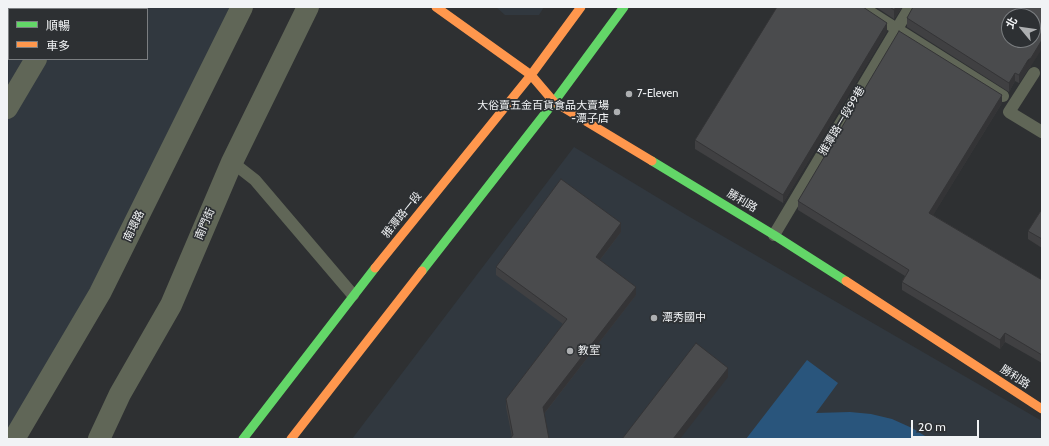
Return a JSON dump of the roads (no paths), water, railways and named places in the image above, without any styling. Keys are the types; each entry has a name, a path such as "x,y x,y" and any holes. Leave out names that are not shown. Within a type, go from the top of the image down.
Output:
{"street":[{"name":"南環路","path":"14,439 100,293 242,7"},
{"name":"南門街","path":"99,439 120,394 171,305 232,162 308,7"},
{"name":"勝利路","path":"436,7 531,75 554,102 774,235 1042,409"},
{"name":"雅潭路一段","path":"243,439 353,295 531,75 581,7"},
{"path":"291,439 554,102 624,7"},
{"path":"7,108 35,60"}],"lane":[{"path":"862,7 1003,96"},
{"name":"雅潭路一段99巷","path":"774,235 910,7"},
{"path":"1034,73 1009,112 1042,132"},
{"path":"232,162 255,180 353,295"}],"place":[{"name":"7-Eleven","path":"629,94"},
{"name":"大俗賣五金百貨食品大賣場 -潭子店","path":"617,112"},
{"name":"潭秀國中","path":"654,318"},
{"name":"教室","path":"570,351"}]}
